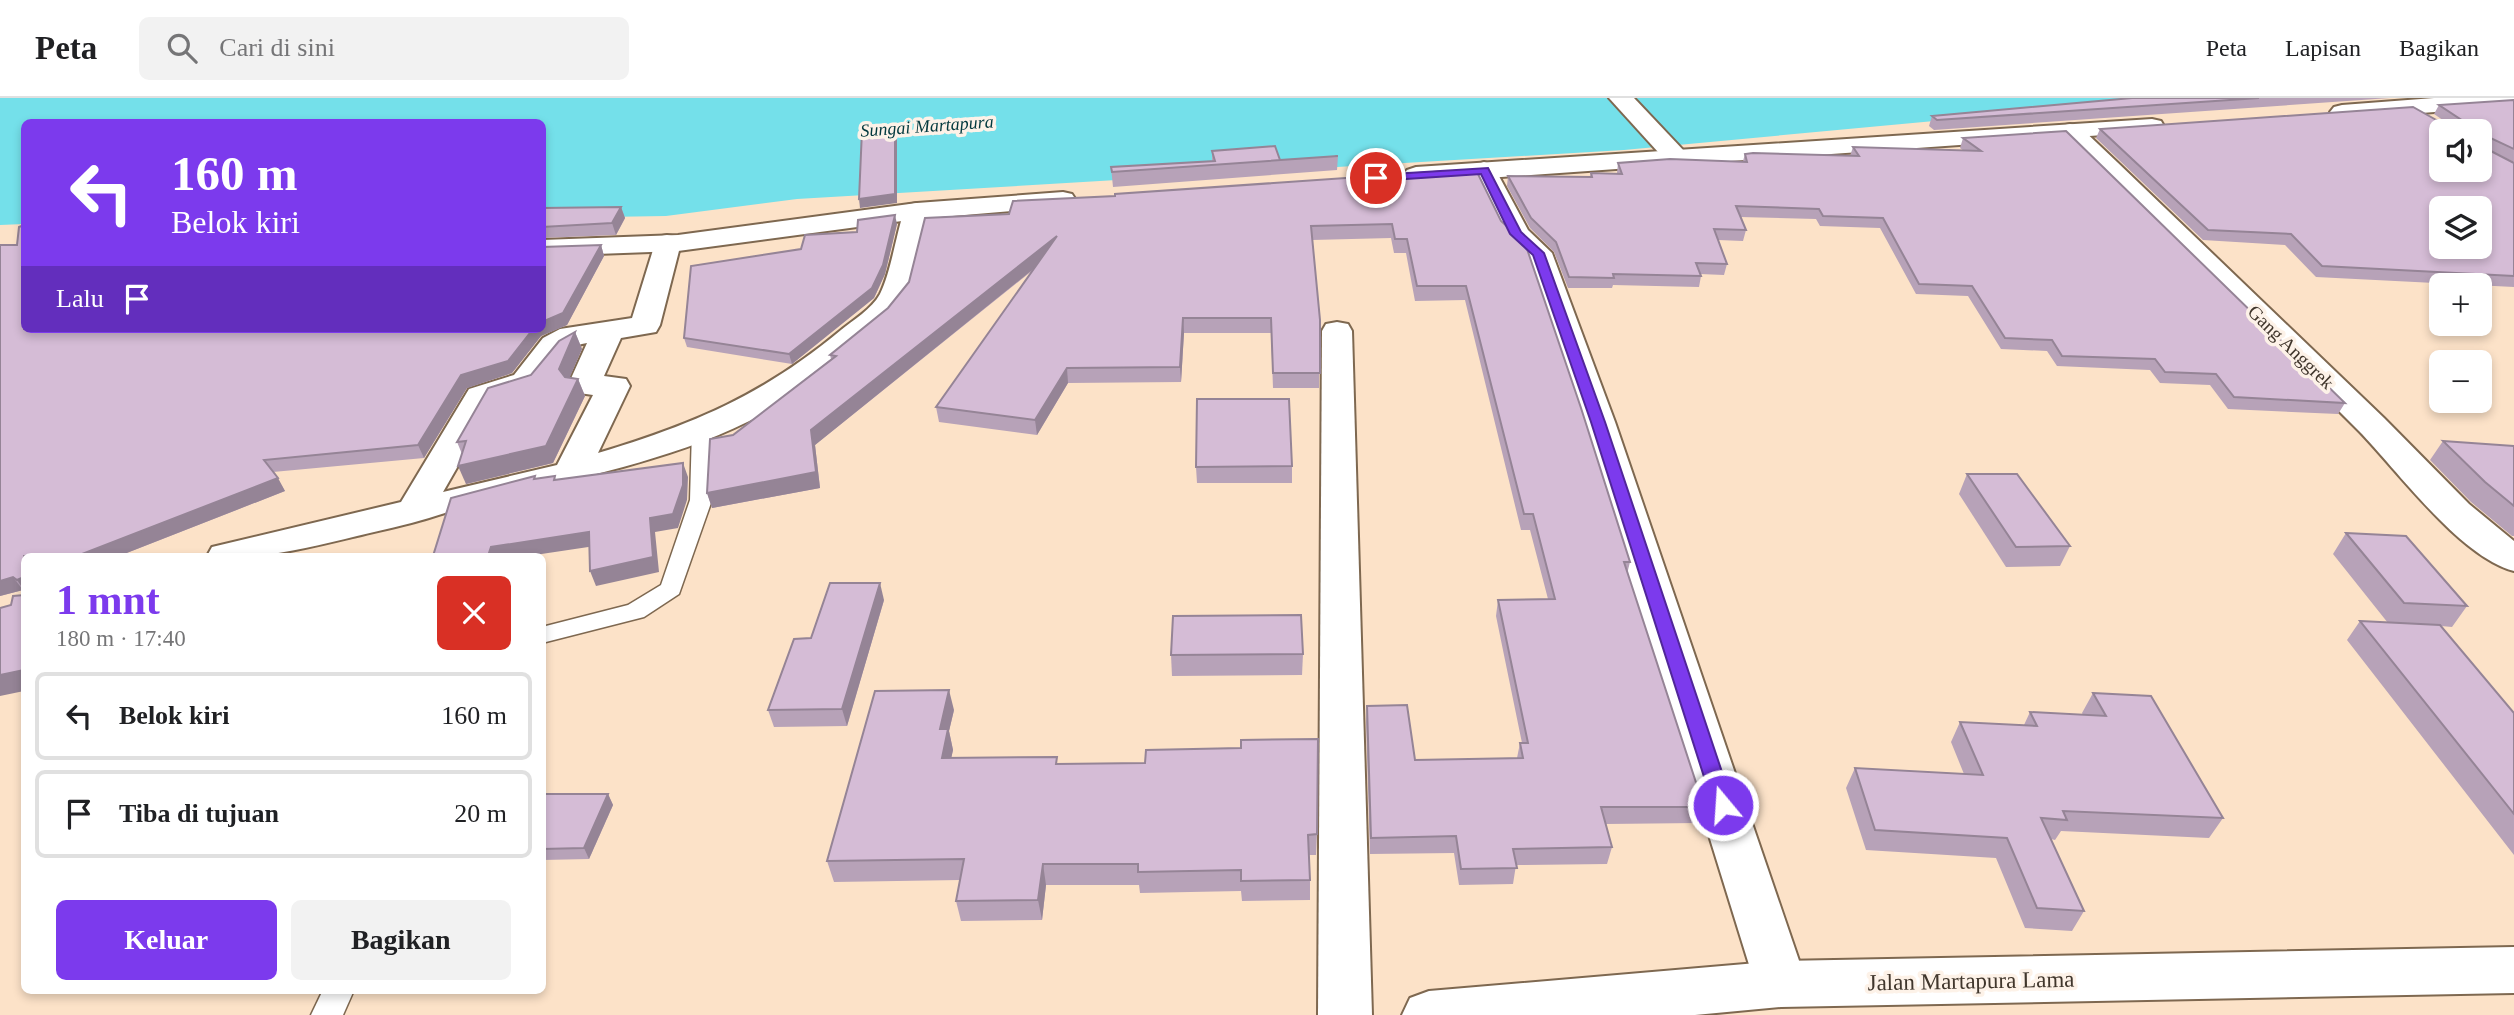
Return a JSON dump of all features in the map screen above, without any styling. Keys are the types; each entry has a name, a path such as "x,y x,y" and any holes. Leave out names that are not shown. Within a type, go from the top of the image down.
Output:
{"street":[{"path":"1621,98 1673,153"},
{"path":"2316,114 2418,113 2514,99"},
{"path":"1387,177 1673,153 2180,124"},
{"name":"Gang Anggrek","path":"2070,131 2380,433 2440,501 2486,540 2514,559"},
{"path":"1484,170 1516,234 1538,253 1602,435 1781,984"},
{"path":"546,248 672,243 792,225 916,211 1083,199"},
{"path":"238,553 571,472 702,430 752,408 792,384 878,315 894,296 916,211"},
{"path":"414,510 481,396 512,389 526,382 554,345 562,340 645,326 672,243"},
{"path":"571,472 614,386 584,385 608,331"},
{"path":"1337,331 1345,1015"},
{"name":"Jalan Martapura Lama","path":"1429,1015 1781,984 2514,970"}],"lane":[{"path":"546,634 636,611 671,589 701,500 702,430"},
{"path":"327,1015 338,994"}],"water":[{"name":"Sungai Martapura","path":"0,98 2181,98 1624,150 797,199 666,216 546,218 546,119 21,119 21,224 0,225"}],"building":[{"path":"2132,98 2259,98 1937,120 1932,116"},
{"path":"2514,100 2514,149 2492,139 2492,119 2460,119 2439,105"},
{"path":"2413,107 2434,119 2429,119 2429,182 2492,182 2492,152 2514,163 2514,276 2322,266 2291,234 2208,230 2100,129"},
{"path":"862,130 895,131 895,194 859,199"},
{"path":"2066,131 2345,403 2234,397 2216,374 2165,372 2155,359 2062,356 2052,340 2005,338 1972,286 1919,284 1883,218 1823,216 1819,209 1736,206 1746,230 1714,229 1727,264 1696,263 1701,276 1613,274 1614,278 1569,277 1556,242 1531,218 1508,176 1592,177 1591,173 1622,174 1618,163 1670,159 1747,162 1745,154 1753,153 1859,156 1853,147 1981,151 1963,138"},
{"path":"1275,146 1280,160 1338,156 1112,172 1111,167 1215,161 1212,151"},
{"path":"1447,171 1477,172 1501,221 1525,243 1630,562 1624,562 1704,807 1601,807 1612,847 1513,849 1517,868 1461,869 1456,836 1371,838 1367,706 1407,705 1415,760 1523,758 1520,743 1528,743 1498,600 1555,599 1533,514 1524,514 1466,286 1417,286 1407,239 1395,239 1392,224 1311,226 1320,320 1320,373 1273,373 1271,318 1183,318 1180,367 1067,368 1035,420 936,407 1057,236 811,430 816,472 707,493 710,439 733,435 836,356 830,355 888,308 909,282 925,218 1009,214 1013,201"},
{"path":"621,207 612,223 546,227 546,208"},
{"path":"895,215 883,265 872,288 789,354 684,338 691,266 801,249 805,235 857,232 858,220"},
{"path":"21,226 21,333 530,333 508,361 461,375 418,445 264,460 278,478 85,553 21,553 21,578 17,580 13,577 0,581 0,245 17,245"},
{"path":"601,245 563,313 546,320 546,247"},
{"path":"575,332 559,369 565,377 578,379 546,446 458,466 466,441 457,442 488,388 531,375 559,341"},
{"path":"1197,399 1289,399 1292,466 1196,467"},
{"path":"2443,441 2514,446 2514,506 2485,482"},
{"path":"683,463 683,485 673,514 650,518 653,557 590,571 589,532 491,547 489,553 434,553 451,498 535,476 534,479 555,476 554,480"},
{"path":"1967,474 2017,474 2070,546 2016,547"},
{"path":"2346,533 2406,536 2467,606 2404,603"},
{"path":"830,583 880,583 842,709 768,710 794,639 811,638"},
{"path":"21,595 21,671 0,675 0,608 11,605 13,596"},
{"path":"1301,615 1303,654 1171,655 1173,616"},
{"path":"2360,621 2440,625 2514,713 2514,814"},
{"path":"949,690 940,729 948,729 942,758 1057,757 1056,764 1145,763 1146,750 1241,748 1241,740 1318,739 1317,834 1308,835 1310,880 1241,881 1241,870 1138,872 1138,864 1043,864 1038,900 956,901 964,859 827,861 875,691"},
{"path":"2093,693 2151,696 2223,818 2063,811 2067,820 2041,818 2084,911 2037,908 2007,838 1875,830 1855,768 1983,775 1960,722 2037,726 2030,712 2106,716"},
{"path":"546,794 608,794 584,848 546,849"}],"route":[{"path":"1376,178 1484,170 1516,234 1532,245 1538,253 1598,422 1723,805"}]}
